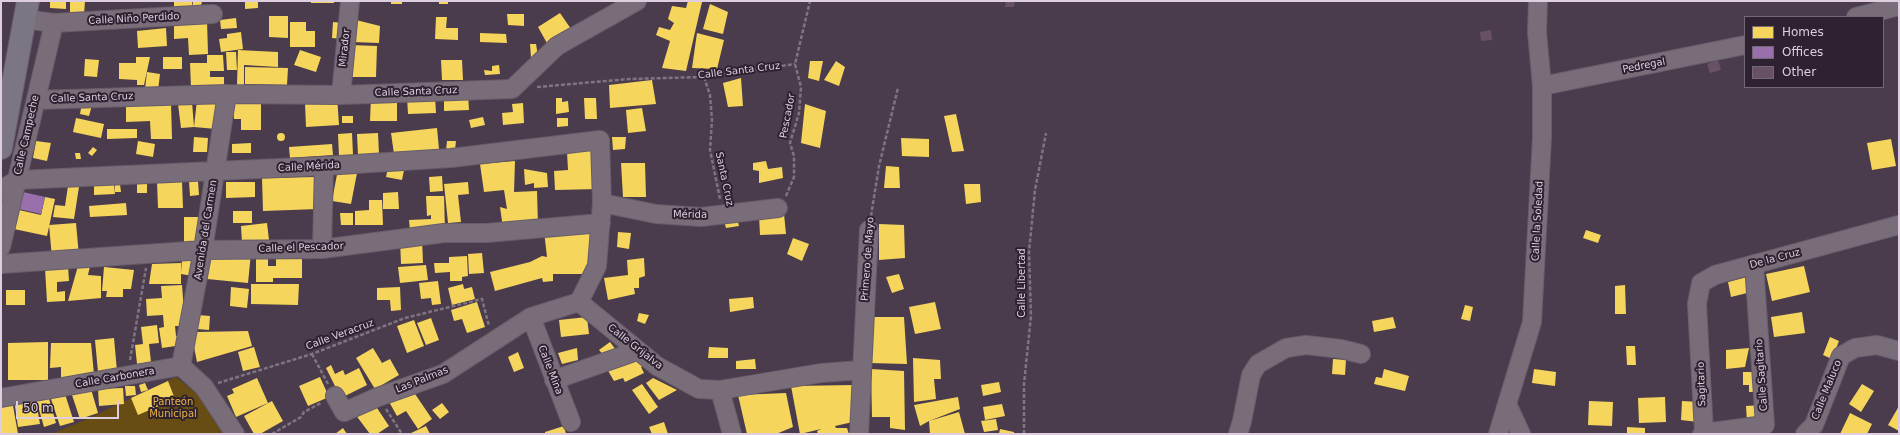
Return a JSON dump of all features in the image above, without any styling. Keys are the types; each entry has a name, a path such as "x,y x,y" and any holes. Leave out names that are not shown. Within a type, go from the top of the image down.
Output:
{"main road":[{"path":"1,148 26,10"}],"street":[{"name":"Mirador","path":"341,95 350,1"},
{"path":"512,89 557,46 637,1"},
{"name":"Calle la Soledad","path":"1498,434 1532,322 1542,138 1542,86 1537,32 1538,1"},
{"path":"1860,16 1899,6"},
{"name":"Calle Niño Perdido","path":"26,10 54,23 213,14"},
{"name":"Calle Campeche","path":"1,247 54,23"},
{"name":"Pedregal","path":"1542,86 1744,45"},
{"name":"Calle Santa Cruz","path":"36,100 227,94 341,95 512,89"},
{"name":"Avenida del Carmen","path":"181,366 203,250 227,94"},
{"name":"Calle Mérida","path":"17,180 324,166 450,158 600,140 602,203"},
{"path":"322,249 324,166"},
{"path":"1,190 17,180"},
{"path":"579,302 597,266 602,203"},
{"name":"Mérida","path":"602,203 656,214 701,217 778,208"},
{"name":"Calle el Pescador","path":"1,264 203,250 322,249 444,233 487,233 600,223"},
{"name":"De la Cruz","path":"1700,332 1697,304 1701,283 1716,275 1899,225"},
{"name":"Primero de Mayo","path":"859,434 869,230"},
{"name":"Calle Sagitario","path":"1703,433 1765,425 1754,264"},
{"name":"Las Palmas","path":"335,396 344,412 378,397 443,374 530,317 579,302"},
{"name":"Calle Grijalva","path":"579,302 657,366 699,389 720,390 821,373 861,370"},
{"name":"Calle Mina","path":"530,317 571,422"},
{"name":"Sagitario","path":"1700,332 1703,433"},
{"path":"1238,434 1242,421 1250,375 1258,364 1286,348 1306,345 1336,348 1361,354"},
{"name":"Calle Maluco","path":"1804,434 1814,425 1841,356 1855,348 1877,345 1899,351"},
{"path":"554,380 630,353 635,348"},
{"path":"181,366 204,388 235,434"},
{"name":"Calle Carbonera","path":"1,398 181,366"},
{"path":"720,390 732,434"},
{"path":"1507,404 1521,434"}],"path":[{"name":"Pescador","path":"778,208 788,193 794,177 794,156 790,143 799,113 801,87 795,64 810,1"},
{"name":"Calle Santa Cruz","path":"512,89 635,79 704,77 795,64"},
{"name":"Santa Cruz","path":"704,77 710,95 712,120 710,150 724,214"},
{"name":"Primero de Mayo","path":"869,230 879,166 898,88"},
{"name":"Calle Libertad","path":"1024,434 1024,384 1031,316 1029,252 1035,190 1046,133"},
{"path":"128,376 149,254"},
{"name":"Calle Veracruz","path":"204,388 312,354 405,318 482,299 488,317 492,341"},
{"path":"272,434 301,417 304,412 335,396 312,354"},
{"path":"378,397 402,434"}],"green space":[{"name":"Panteón Municipal","path":"176,377 197,394 223,434 51,434 85,420"}],"building: Homes":[{"path":"50,1 66,1 66,9 50,8"},
{"path":"70,1 85,1 84,15 70,15"},
{"path":"174,1 192,1 192,9 174,10"},
{"path":"193,1 202,1 200,11 192,10"},
{"path":"245,1 258,1 258,8 245,9"},
{"path":"311,1 334,1 334,3 311,3"},
{"path":"391,1 402,1 402,4 391,4"},
{"path":"439,1 448,1 448,4 439,4"},
{"path":"688,1 702,2 686,71 662,68 670,41 656,35 659,27 670,30 674,23 668,19 672,6 686,8"},
{"path":"710,4 728,12 723,34 703,29"},
{"path":"560,13 571,29 548,45 538,27"},
{"path":"507,14 524,14 524,26 508,25"},
{"path":"269,16 288,16 288,38 269,37"},
{"path":"436,17 447,17 446,28 458,28 458,40 435,39"},
{"path":"236,18 237,28 221,29 220,20"},
{"path":"207,20 208,54 189,55 188,38 174,39 174,21"},
{"path":"356,20 380,26 379,43 352,42"},
{"path":"290,22 306,22 306,31 315,31 315,47 290,47"},
{"path":"333,22 343,23 343,39 332,38"},
{"path":"166,28 167,46 138,48 137,31"},
{"path":"241,32 243,49 221,52 219,39 227,38 227,34"},
{"path":"480,33 506,34 507,43 480,42"},
{"path":"697,33 724,40 717,69 692,68"},
{"path":"530,44 536,44 538,56 531,58"},
{"path":"351,45 377,46 376,77 350,77"},
{"path":"238,50 278,52 278,67 244,65 244,86 237,85"},
{"path":"300,50 321,57 316,72 294,65"},
{"path":"226,52 236,52 237,70 227,70"},
{"path":"207,55 223,55 224,71 210,71 210,77 224,77 224,87 191,88 190,63 207,63"},
{"path":"136,57 150,57 144,85 137,85 137,80 119,79 119,63 136,63"},
{"path":"163,57 182,57 182,69 163,69"},
{"path":"85,59 99,60 97,77 84,76"},
{"path":"441,60 462,60 463,80 442,80"},
{"path":"810,61 823,61 819,81 808,78"},
{"path":"836,61 845,67 839,86 824,80"},
{"path":"499,65 500,74 485,75 484,70 492,71 492,66"},
{"path":"245,67 288,68 287,85 245,84"},
{"path":"147,72 160,74 158,91 145,89"},
{"path":"741,78 743,106 728,107 723,83"},
{"path":"652,80 656,104 610,108 609,85"},
{"path":"444,94 468,94 469,110 444,111"},
{"path":"337,96 339,125 306,127 305,103"},
{"path":"371,96 397,96 397,121 370,121"},
{"path":"435,96 436,113 408,114 407,97"},
{"path":"556,98 562,98 562,102 568,101 569,112 556,114"},
{"path":"584,98 596,98 597,119 585,119"},
{"path":"197,100 219,102 216,129 194,127"},
{"path":"261,100 261,130 241,130 241,119 234,119 233,101"},
{"path":"192,102 194,127 181,128 178,104"},
{"path":"82,103 92,105 89,116 80,114"},
{"path":"171,103 172,139 151,139 150,121 126,122 126,104"},
{"path":"523,103 524,123 503,125 502,113 513,112 512,104"},
{"path":"805,104 826,111 820,148 801,143"},
{"path":"642,108 646,131 628,133 626,110"},
{"path":"956,114 964,151 952,152 944,116"},
{"path":"342,116 353,116 353,123 342,123"},
{"path":"483,117 485,125 471,128 469,120"},
{"path":"76,118 104,124 101,138 73,132"},
{"path":"557,118 568,118 568,126 557,127"},
{"path":"437,128 439,149 394,154 391,133"},
{"path":"107,129 137,129 137,138 107,139"},
{"path":"279,133 283,133 285,137 283,141 279,141 277,139 277,135"},
{"path":"352,133 353,155 339,156 338,134"},
{"path":"378,133 379,154 358,155 357,134"},
{"path":"194,137 208,138 207,152 193,152"},
{"path":"612,137 626,137 625,149 613,150"},
{"path":"901,138 929,139 929,157 902,156"},
{"path":"1891,139 1896,166 1872,170 1867,143"},
{"path":"36,141 51,143 47,161 33,158"},
{"path":"138,141 155,144 153,157 136,154"},
{"path":"447,141 456,141 455,150 446,150"},
{"path":"251,143 251,153 232,153 232,144"},
{"path":"332,144 333,155 290,158 289,147"},
{"path":"93,147 97,150 92,156 88,153"},
{"path":"598,148 599,189 555,190 554,171 568,170 567,152"},
{"path":"75,153 80,153 81,159 76,159"},
{"path":"515,161 514,192 537,191 538,225 503,228 500,207 507,209 504,190 484,192 480,164"},
{"path":"766,161 768,169 782,167 783,178 759,183 759,171 753,170 753,163"},
{"path":"621,163 645,163 646,197 623,197"},
{"path":"886,166 899,167 900,188 884,188"},
{"path":"388,167 404,170 402,180 386,177"},
{"path":"338,169 357,173 351,204 332,201"},
{"path":"524,169 547,173 548,187 534,188 534,183 525,185"},
{"path":"442,176 443,191 430,192 429,177"},
{"path":"317,177 318,209 263,211 262,178"},
{"path":"182,181 183,208 158,208 157,182"},
{"path":"189,181 198,181 199,195 190,196"},
{"path":"226,182 255,182 255,197 226,198"},
{"path":"468,182 469,194 458,195 461,222 448,223 444,184"},
{"path":"114,183 115,194 94,195 94,184"},
{"path":"137,183 147,183 147,193 137,193"},
{"path":"115,184 120,184 121,192 115,192"},
{"path":"964,184 980,184 981,202 966,204"},
{"path":"68,186 79,187 74,219 53,217 55,205 65,206"},
{"path":"398,192 399,209 383,209 383,193"},
{"path":"426,196 444,196 445,230 410,230 409,220 431,219 431,215 427,216"},
{"path":"45,197 55,199 47,236 14,229 19,210 41,215"},
{"path":"369,200 382,200 383,225 355,225 355,211 369,210"},
{"path":"126,203 127,215 90,217 89,206"},
{"path":"233,211 252,211 252,223 233,223"},
{"path":"340,213 353,213 353,225 341,225"},
{"path":"784,214 786,234 760,235 759,215"},
{"path":"184,217 201,217 201,243 184,243"},
{"path":"737,218 739,226 726,228 724,221"},
{"path":"76,223 79,256 52,258 49,225"},
{"path":"267,223 269,240 242,243 241,226"},
{"path":"879,224 904,225 905,258 879,260"},
{"path":"595,226 588,274 553,274 553,281 543,282 542,278 495,291 490,272 530,262 542,256 547,257 544,231"},
{"path":"1586,230 1601,235 1598,243 1583,238"},
{"path":"618,232 631,233 629,249 617,247"},
{"path":"793,238 809,244 802,261 787,254"},
{"path":"422,239 423,263 401,264 400,240"},
{"path":"276,251 302,251 302,278 273,278 273,282 256,282 256,255 268,256 268,266 276,266"},
{"path":"251,253 248,283 207,279 209,258"},
{"path":"482,253 484,273 469,274 468,254"},
{"path":"467,256 468,276 462,277 462,281 450,281 450,272 435,273 434,263 449,263 449,257"},
{"path":"182,258 194,259 193,276 181,274 181,284 149,284 152,264 181,263 181,273"},
{"path":"644,258 645,276 639,278 639,288 634,288 635,294 608,300 604,278 628,275 627,260"},
{"path":"426,265 428,280 400,283 398,267"},
{"path":"68,266 69,281 57,282 57,292 65,291 65,301 47,302 45,268"},
{"path":"78,266 90,266 88,275 101,276 101,298 68,301"},
{"path":"1804,266 1810,292 1772,301 1766,274"},
{"path":"104,267 134,270 131,289 123,289 123,297 106,297 107,291 102,291"},
{"path":"899,274 904,289 892,293 886,277"},
{"path":"1747,277 1751,292 1731,297 1728,282"},
{"path":"438,281 441,304 432,305 431,298 421,299 419,283"},
{"path":"251,284 299,284 298,305 251,304"},
{"path":"463,284 464,289 472,287 475,299 452,305 448,288"},
{"path":"182,285 185,326 175,326 176,336 180,335 182,345 162,348 159,328 164,327 163,315 147,316 146,299 162,298 161,286"},
{"path":"1625,285 1626,314 1615,314 1615,286"},
{"path":"231,287 249,289 247,308 230,306"},
{"path":"400,287 401,310 391,311 390,300 377,300 377,288"},
{"path":"6,290 25,290 25,305 6,305"},
{"path":"753,297 754,308 730,312 729,299"},
{"path":"477,302 485,327 467,333 462,319 454,321 451,310"},
{"path":"935,302 941,329 915,334 909,307"},
{"path":"1465,305 1473,307 1470,321 1461,319"},
{"path":"1802,312 1805,333 1774,337 1771,317"},
{"path":"639,313 649,315 645,324 637,321"},
{"path":"198,315 210,316 209,330 197,329"},
{"path":"587,317 589,334 561,337 559,320"},
{"path":"872,317 904,317 907,364 869,363"},
{"path":"1393,317 1396,328 1374,332 1372,321"},
{"path":"431,318 439,340 426,345 417,323"},
{"path":"414,320 424,346 407,353 397,326"},
{"path":"157,325 159,343 149,344 151,362 137,364 135,345 143,344 141,327"},
{"path":"248,331 252,346 197,362 194,347 196,332"},
{"path":"1830,337 1839,341 1832,359 1823,355"},
{"path":"114,338 117,371 98,372 95,340"},
{"path":"48,342 48,380 8,380 8,343"},
{"path":"610,342 616,350 606,358 599,350"},
{"path":"51,343 91,343 94,374 61,379 61,367 50,368"},
{"path":"1626,346 1635,346 1636,365 1627,365"},
{"path":"254,347 260,367 243,371 238,352"},
{"path":"709,347 728,348 728,358 708,358"},
{"path":"373,348 382,363 390,359 399,375 375,389 356,358"},
{"path":"577,348 578,360 562,364 558,353"},
{"path":"1749,348 1745,367 1726,369 1726,350"},
{"path":"518,352 524,368 514,372 508,357"},
{"path":"641,354 648,364 641,367 644,373 625,382 623,378 614,381 607,369"},
{"path":"913,358 940,360 941,379 934,379 936,399 914,402"},
{"path":"755,359 756,369 736,369 736,361"},
{"path":"1333,359 1346,360 1345,375 1332,374"},
{"path":"331,365 335,374 343,370 345,375 359,368 367,385 341,398 326,368"},
{"path":"871,369 904,371 905,430 890,428 890,417 872,417"},
{"path":"1384,369 1409,376 1405,391 1374,384 1376,377 1382,378"},
{"path":"1534,369 1556,372 1555,386 1532,383"},
{"path":"1743,372 1758,372 1758,392 1749,392 1749,385 1743,385"},
{"path":"320,377 329,397 308,406 299,386"},
{"path":"257,378 268,403 236,417 227,396 234,393 232,389"},
{"path":"653,378 677,390 659,400 646,383"},
{"path":"168,381 175,399 138,415 131,398"},
{"path":"999,382 1001,392 983,396 981,385"},
{"path":"145,383 148,390 141,392 139,385"},
{"path":"642,384 658,407 649,414 632,390"},
{"path":"1862,384 1874,391 1861,412 1849,404"},
{"path":"855,385 853,422 835,426 836,428 847,428 849,434 818,434 817,431 821,429 800,434 791,386"},
{"path":"125,386 135,386 136,395 126,396"},
{"path":"123,388 124,404 99,406 98,389"},
{"path":"411,388 432,419 418,429 406,411 397,416 388,400"},
{"path":"91,389 98,413 80,419 72,395"},
{"path":"64,391 74,422 60,426 50,396"},
{"path":"786,393 793,427 776,434 747,434 738,395"},
{"path":"35,395 40,424 18,427 14,399"},
{"path":"48,395 56,423 44,427 36,399"},
{"path":"958,397 960,409 920,426 914,405"},
{"path":"1665,397 1666,422 1639,423 1638,398"},
{"path":"12,400 18,434 1,434 1,401"},
{"path":"272,401 283,421 260,434 254,434 244,416"},
{"path":"1589,401 1613,402 1612,426 1588,425"},
{"path":"1682,401 1700,402 1698,422 1681,420"},
{"path":"373,402 389,426 377,434 370,434 355,414"},
{"path":"442,403 449,412 440,419 432,410"},
{"path":"1002,404 1005,416 985,420 983,407"},
{"path":"1761,405 1762,422 1747,422 1746,406"},
{"path":"1899,406 1899,431 1888,425"},
{"path":"959,412 965,434 930,434 929,421"},
{"path":"1850,413 1872,424 1867,434 1840,434"},
{"path":"996,419 998,430 984,432 981,421"},
{"path":"664,422 668,434 652,434 649,427"},
{"path":"426,426 430,434 409,434"},
{"path":"564,426 566,434 545,434 545,432"},
{"path":"1627,427 1645,428 1645,434 1627,434"},
{"path":"343,428 347,434 335,434"},
{"path":"1000,429 1014,432 1014,434 999,434"}],"building: Offices":[{"path":"23,192 45,197 41,214 19,209"}],"building: Other":[{"path":"1006,1 1015,1 1014,7 1005,7"},
{"path":"1491,30 1492,40 1481,41 1480,32"},
{"path":"1718,60 1721,70 1710,73 1707,64"}]}
